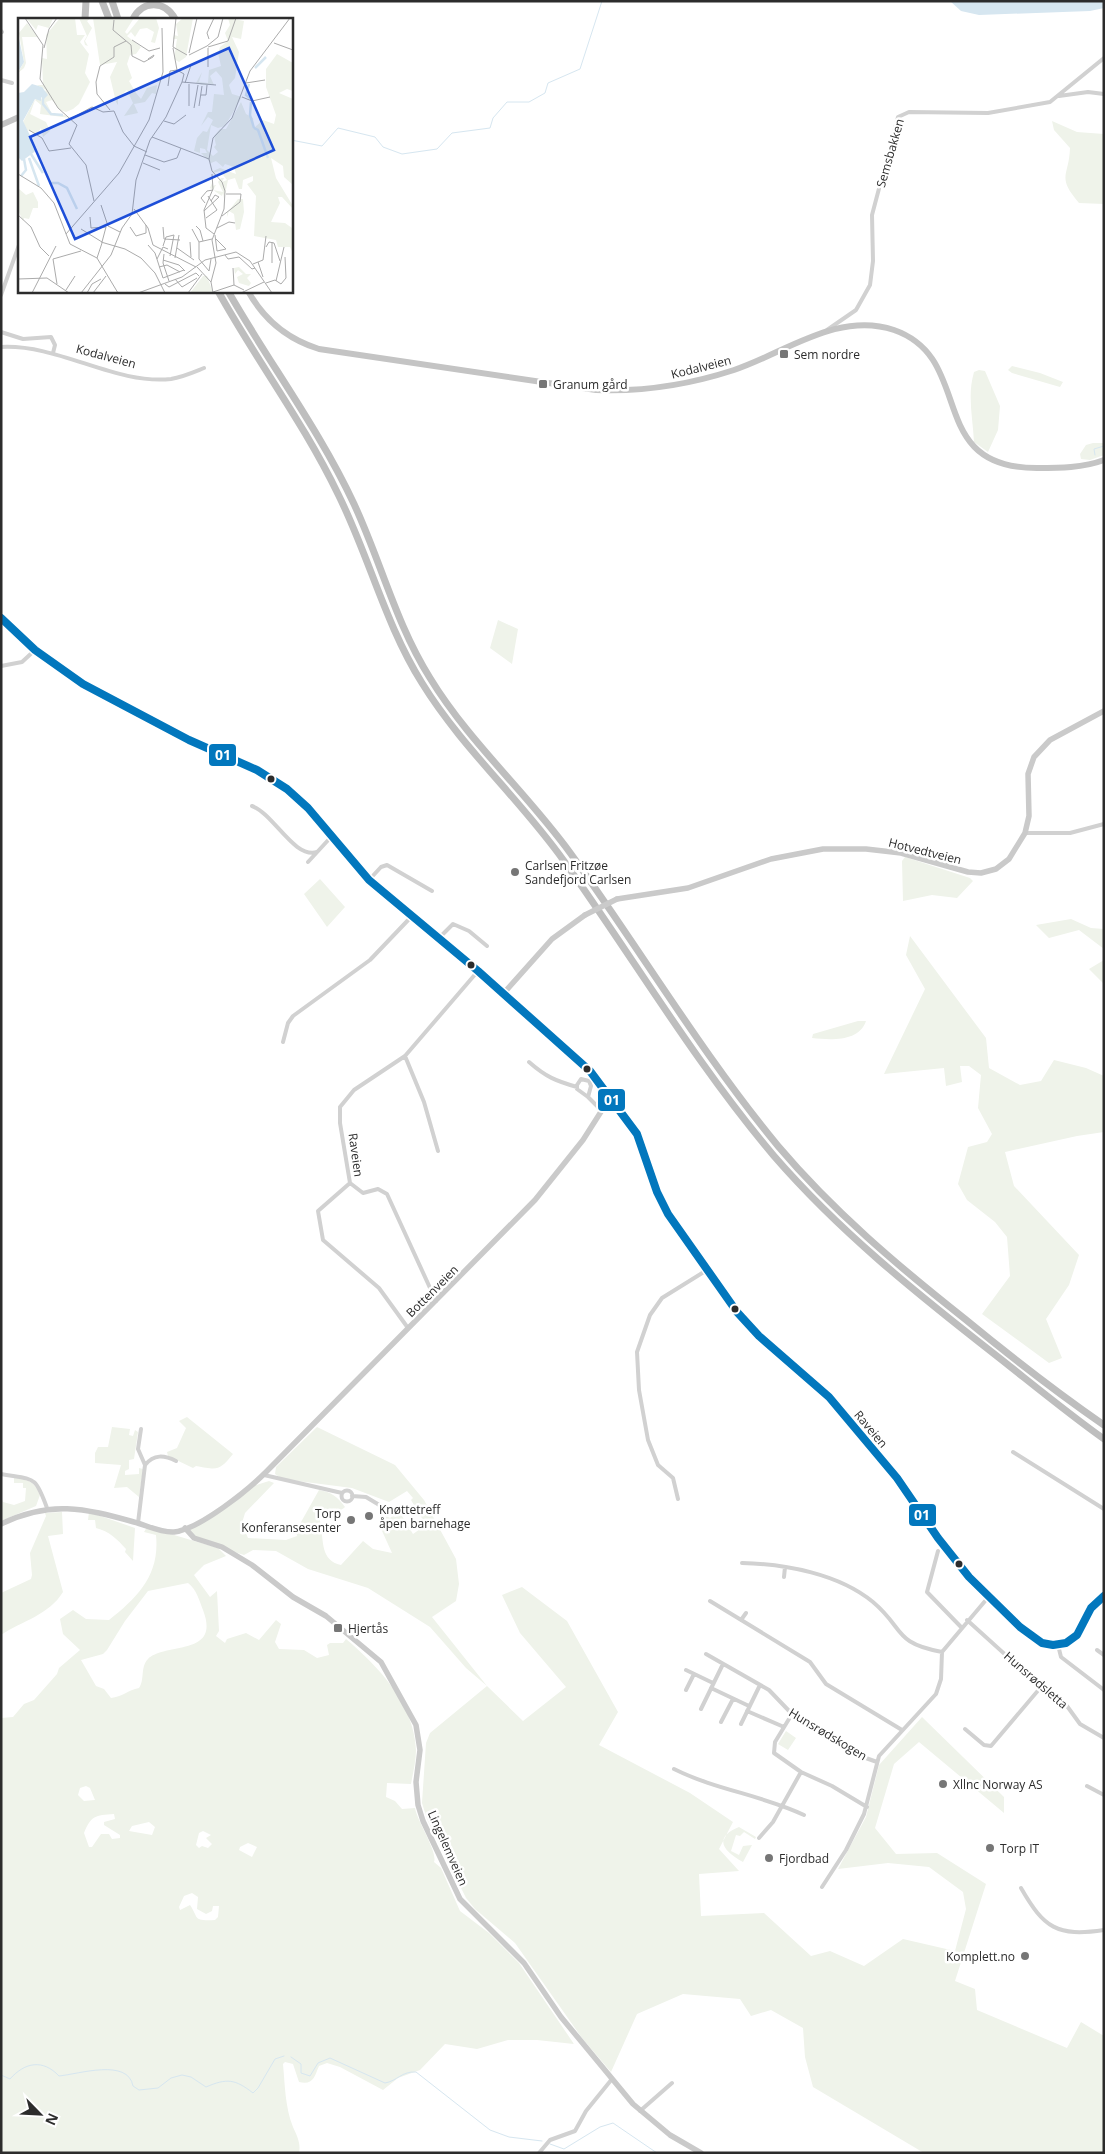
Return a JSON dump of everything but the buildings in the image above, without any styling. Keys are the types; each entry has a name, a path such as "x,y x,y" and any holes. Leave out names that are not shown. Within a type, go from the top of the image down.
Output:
{"highway":[{"path":"85,18 86,1"},
{"path":"102,1 109,18"},
{"path":"112,1 118,18"},
{"path":"166,1 173,7 179,18"},
{"path":"134,18 142,6 155,3 168,8 174,18"},
{"path":"219,292 336,489 355,530 394,630 421,682 450,724 528,814 564,861 742,1116 804,1190 863,1248 938,1311 1104,1439"},
{"path":"229,292 314,431 344,485 364,527 403,626 434,684 458,718 555,832 749,1110 812,1184 869,1240 1002,1348 1104,1426"}],"main road":[{"path":"3,125 18,117"},
{"name":"Kodalveien","path":"249,292 262,314 278,329 300,342 319,349 596,390 650,389 702,380 747,366 826,332 849,326 872,326 896,331 915,342 930,356 941,373 958,424 966,438 978,452 991,460 1015,467 1041,468 1083,465 1104,460"},
{"name":"Raveien","path":"1,618 35,650 78,680 119,704 277,782 302,802 369,880 478,971 581,1062 613,1099 640,1140 663,1205 748,1325 811,1379 851,1422 897,1478 938,1538 990,1596 1026,1631 1042,1643 1058,1645"},
{"name":"Hotvedtveien","path":"503,994 552,939 585,915 617,899 688,888 771,859 801,852 832,849 885,851 912,856 962,871 988,872 1002,866 1010,859 1025,833 1029,816 1028,774 1034,757 1050,740 1104,711"},
{"name":"Bottenveien","path":"185,1528 236,1499 264,1475 544,1190 582,1140 601,1110 613,1099"},
{"path":"1,1524 44,1509 90,1510 166,1531 185,1528"},
{"name":"Lingelemveien","path":"185,1528 194,1538 222,1547 252,1565 293,1597 333,1622 381,1662 406,1702 416,1725 420,1744 416,1782 418,1805 423,1821 460,1899 519,1958 561,2017 640,2111 670,2135 701,2153"},
{"path":"1058,1645 1066,1643 1076,1635 1091,1608 1104,1596"}],"street":[{"name":"Semsbakken","path":"826,332 828,328 856,310 870,285 873,261 872,215 898,117 909,112 988,113 1050,102 1104,58"},
{"path":"1,80 12,83"},
{"name":"Semsbakken","path":"1059,96 1088,92 1104,94"},
{"path":"1,295 18,248"},
{"path":"1,332 23,338 51,337 55,345 53,353"},
{"name":"Kodalveien","path":"1,348 29,348 132,376 154,379 182,377 204,368"},
{"path":"1,666 22,662 35,650"},
{"path":"252,806 267,817 302,852 311,854 317,852"},
{"path":"1025,833 1070,833 1104,824"},
{"path":"308,862 331,836"},
{"path":"369,880 381,867 387,865 432,891"},
{"path":"283,1042 288,1023 293,1016 370,960 412,916"},
{"path":"439,938 453,924 469,931 487,946"},
{"name":"Raveien","path":"409,1329 378,1288 323,1240 318,1211 350,1183 340,1123 340,1107 354,1090 405,1056 478,971"},
{"path":"405,1056 424,1102 438,1151"},
{"path":"529,1062 550,1079 577,1087 601,1110"},
{"path":"577,1087 581,1079 589,1081 591,1086 588,1097"},
{"path":"350,1183 363,1193 383,1190 387,1194 436,1301"},
{"path":"678,1499 673,1478 658,1465 648,1440 639,1390 637,1352 650,1315 662,1298 708,1270"},
{"path":"138,1523 145,1465 138,1450 141,1429"},
{"path":"1013,1452 1104,1509"},
{"path":"145,1465 150,1459 160,1456 176,1461"},
{"path":"1,1474 31,1480 39,1485 44,1509"},
{"path":"264,1475 342,1493 348,1490 352,1496 366,1498 392,1512"},
{"path":"342,1493 341,1497 345,1501 351,1500 352,1496"},
{"path":"938,1551 927,1592 961,1627"},
{"path":"742,1563 785,1567 832,1580 860,1594 878,1607 904,1639 920,1647 942,1652"},
{"path":"784,1577 785,1567"},
{"path":"822,1887 846,1850 867,1807 877,1762 884,1750 931,1701 939,1689 942,1652 967,1620 990,1596"},
{"path":"710,1601 810,1662 826,1684 902,1730"},
{"path":"741,1620 746,1613"},
{"name":"Hunsrødsletta","path":"967,1620 1041,1687 1067,1706 1080,1724 1104,1738"},
{"path":"1058,1645 1061,1657 1104,1690"},
{"path":"1097,1650 1104,1655"},
{"name":"Hunsrødskogen","path":"706,1654 774,1694 792,1714 863,1757 877,1762"},
{"path":"701,1709 723,1664"},
{"path":"686,1670 713,1683"},
{"path":"686,1690 694,1674"},
{"path":"741,1724 760,1685"},
{"path":"965,1729 984,1746 991,1746 1041,1687"},
{"path":"711,1688 749,1706"},
{"path":"721,1722 733,1699"},
{"path":"747,1711 784,1727"},
{"path":"792,1714 773,1746 774,1753 801,1772 832,1786 867,1807"},
{"path":"674,1769 716,1786 782,1805 804,1815"},
{"path":"759,1838 773,1822 801,1772"},
{"path":"1087,1786 1104,1795"},
{"path":"1021,1888 1040,1918 1052,1927 1075,1933 1104,1930"},
{"path":"539,2153 550,2140 575,2131 586,2111 612,2079"},
{"path":"640,2111 672,2083"}],"shaded area":[{"path":"950,1 1104,1 1104,8 1090,11 979,15 961,11"},
{"path":"1052,121 1077,132 1104,134 1104,204 1079,203 1072,194 1066,181 1070,148 1054,130"},
{"path":"1012,366 1040,373 1063,382 1060,387 1012,373 1008,370"},
{"path":"979,370 985,371 1000,406 998,430 988,452 974,442 971,390 974,372"},
{"path":"1104,443 1104,455 1090,460 1081,459 1080,454 1086,445"},
{"path":"498,620 518,629 512,664 490,648"},
{"path":"905,857 970,878 973,881 957,898 932,895 903,901 902,861"},
{"path":"320,879 345,907 327,927 304,894"},
{"path":"1071,919 1091,928 1104,929 1104,949 1079,930 1049,938 1036,925"},
{"path":"910,936 986,1038 989,1068 1020,1085 1041,1081 1054,1060 1086,1068 1104,1076 1104,1132 1005,1152 1014,1186 1079,1255 1069,1285 1046,1319 1062,1358 1049,1363 982,1314 1010,1276 1007,1237 995,1222 967,1200 958,1184 968,1147 987,1142 992,1134 978,1108 981,1075 969,1066 960,1066 962,1082 946,1086 944,1068 884,1074 925,989 906,955"},
{"path":"1104,960 1104,984 1089,969"},
{"path":"858,1021 866,1021 857,1033 851,1036 836,1039 812,1038 813,1034"},
{"path":"187,1417 233,1454 224,1464 217,1468 196,1466 193,1468 168,1456 167,1452 177,1448 186,1428 179,1421"},
{"path":"112,1427 130,1429 129,1435 133,1436 135,1430 138,1432 134,1459 129,1460 129,1469 125,1471 125,1475 139,1474 139,1468 143,1469 139,1497 127,1487 114,1488 121,1465 95,1463 95,1453 98,1447 108,1447"},
{"path":"317,1427 395,1465 424,1500 456,1559 459,1584 456,1601 432,1617 487,1686 466,1668 430,1627 368,1588 308,1569 276,1551 253,1550 244,1555 196,1540 186,1529 250,1487 269,1481 274,1483 245,1513 242,1523 248,1538 286,1540 297,1536 296,1531 319,1490 327,1492 340,1500 345,1507 338,1511 330,1512 314,1508 321,1523 324,1549 327,1556 332,1562 341,1565 363,1541 373,1549 392,1553 378,1522 386,1516 390,1518 399,1511 413,1534 426,1525 411,1500 413,1498 407,1491 389,1502 352,1488 282,1479 275,1474 276,1467"},
{"path":"14,1478 30,1482 36,1487 40,1495 36,1506 1,1521 1,1497 3,1502 14,1505 25,1501 26,1488 23,1488 23,1483 14,1483"},
{"path":"62,1512 63,1534 48,1536 63,1592 43,1612 1,1635 1,1593 31,1579 30,1553 46,1516 45,1513"},
{"path":"89,1512 135,1528 133,1561 125,1552 126,1549 116,1539 105,1531 96,1528 95,1520 88,1520"},
{"path":"147,1527 218,1548 226,1556 204,1565 194,1575 210,1597 217,1591 219,1631 216,1636 225,1643 227,1639 246,1633 259,1640 276,1620 281,1624 275,1642 279,1649 304,1650 317,1658 329,1655 327,1645 330,1643 343,1643 346,1639 382,1674 402,1702 409,1717 414,1733 416,1750 411,1784 387,1783 386,1797 395,1801 402,1809 415,1808 433,1851 434,1862 441,1868 460,1911 489,1933 519,1963 574,2044 537,2040 508,2040 477,2049 445,2044 420,2070 398,2078 383,2090 340,2067 327,2063 319,2066 312,2080 304,2083 299,2082 293,2064 285,2062 283,2064 287,2104 290,2119 299,2143 299,2153 1,2153 1,1718 13,1717 24,1704 34,1700 57,1674 59,1668 80,1650 63,1634 60,1619 73,1610 86,1619 109,1620 138,1594 151,1573 156,1549 156,1535 144,1532","holes":["188,1583 196,1592 203,1610 207,1625 205,1635 198,1642 189,1646 156,1654 148,1659 144,1666 139,1688 111,1698 104,1689 96,1686 81,1660 103,1654 107,1650 125,1621 148,1591","86,1786 90,1788 95,1800 84,1801 78,1795 80,1788","114,1814 115,1819 104,1822 104,1825 120,1835 120,1838 112,1839 109,1834 101,1834 92,1847 89,1847 84,1833 89,1823 94,1818","149,1822 155,1827 152,1835 129,1831 132,1826","203,1831 211,1835 206,1838 212,1844 208,1848 202,1846 199,1848 196,1845 199,1833","248,1843 257,1847 252,1857 239,1850 240,1847","192,1893 198,1897 197,1909 206,1914 212,1911 213,1906 219,1906 218,1917 215,1920 199,1919 190,1905 180,1910 179,1907 184,1896"]},
{"path":"522,1587 567,1621 618,1712 599,1745 690,1793 733,1822 719,1849 739,1871 699,1874 701,1916 764,1913 811,1956 830,1951 864,1966 903,1939 955,1951 966,1909 963,1892 929,1867 888,1863 838,1869 866,1817 879,1765 922,1717 1004,1797 1004,1813 919,1742 894,1764 875,1828 896,1854 937,1853 986,1884 955,1981 975,1989 977,2010 1067,2048 1081,2022 1104,2036 1104,2153 924,2153 813,2087 805,2057 803,2028 771,2010 751,2016 740,1999 683,1994 637,2014 611,2072 582,2038 515,1943 475,1909 466,1898 427,1819 422,1803 426,1743 430,1733 487,1686 523,1721 566,1687 520,1633 502,1595"},
{"path":"786,1731 796,1738 788,1750 778,1744"},
{"path":"739,1827 756,1837 755,1839 744,1832 740,1836 736,1835 731,1851 739,1855 743,1846 752,1845 743,1862 726,1849 723,1840 731,1831"}],"waterway":[{"path":"292,140 322,146 338,128 375,137 383,147 402,154 437,149 452,133 490,128 493,118 507,102 529,102 545,93 548,83 580,69 602,1"},
{"path":"1095,455 1094,449 1104,446"},
{"path":"1,2075 10,2079 22,2069 34,2065 47,2067 59,2076 90,2071 113,2070 122,2072 129,2077 133,2086 139,2090 158,2088 171,2078 182,2075 191,2077 206,2087 220,2082 231,2081 253,2093 275,2059 284,2056"},
{"path":"291,2057 301,2064 301,2073 310,2076 318,2063 330,2058 385,2083 407,2073 416,2072 490,2130 509,2137 542,2141"},
{"path":"550,2144 564,2149 600,2127 613,2123 657,2153"}],"transit line":[{"name":"01","path":"1,618 35,650 83,684 189,740 257,770 287,789 308,808 369,880 478,971 590,1071 637,1134 657,1192 668,1214 737,1312 759,1336 829,1397 897,1478 938,1538 969,1577 1020,1627 1042,1643 1053,1645 1066,1643 1077,1635 1091,1608 1104,1596"}],"place":[{"name":"Sem nordre","path":"784,354"},
{"name":"Granum gård","path":"543,384"},
{"name":"Carlsen Fritzøe Sandefjord Carlsen","path":"515,872"},
{"name":"Knøttetreff åpen barnehage","path":"369,1516"},
{"name":"Torp Konferansesenter","path":"351,1520"},
{"name":"Hjertås","path":"338,1628"},
{"name":"Xllnc Norway AS","path":"943,1784"},
{"name":"Torp IT","path":"990,1848"},
{"name":"Fjordbad","path":"769,1858"},
{"name":"Komplett.no","path":"1025,1956"}]}
